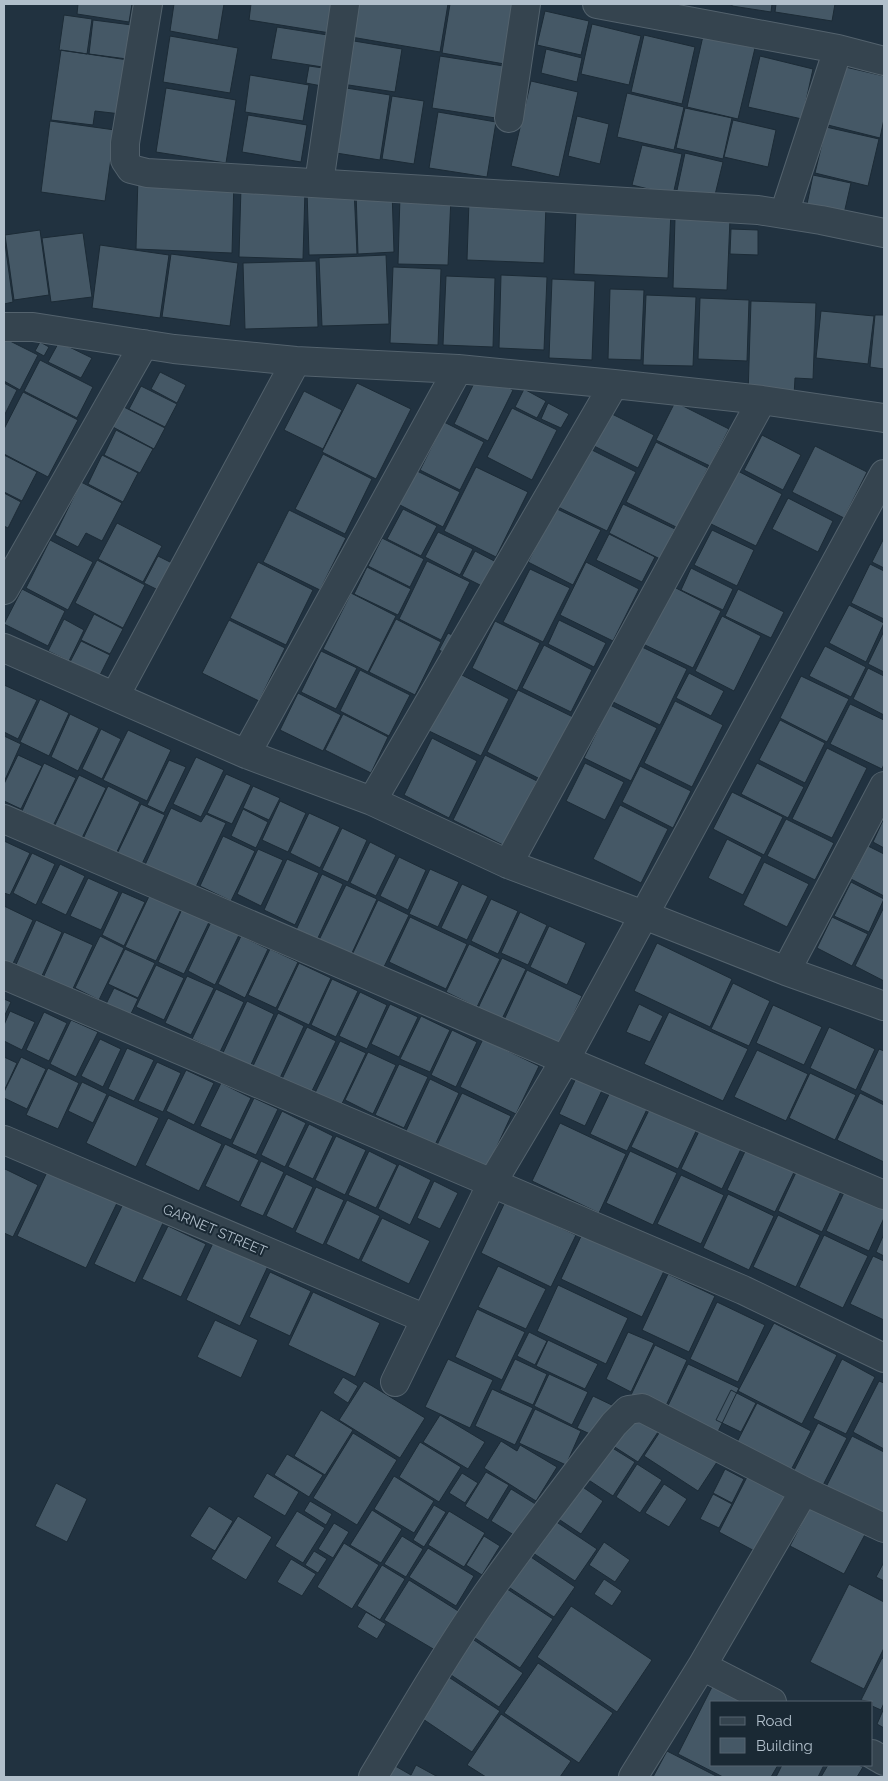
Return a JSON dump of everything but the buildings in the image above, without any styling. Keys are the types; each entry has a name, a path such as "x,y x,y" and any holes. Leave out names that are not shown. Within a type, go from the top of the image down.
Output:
{"street":[{"path":"148,4 125,143 125,160 131,169 147,174 758,210 884,233"},
{"path":"319,183 345,4"},
{"path":"508,118 526,4"},
{"path":"597,4 838,49 884,61"},
{"path":"784,214 838,49"},
{"path":"4,326 32,327 144,344 296,360 458,369 614,384 762,400 884,418"},
{"path":"4,590 144,344"},
{"path":"115,696 296,360"},
{"path":"246,754 458,369"},
{"path":"372,802 614,384"},
{"path":"508,864 762,400"},
{"path":"395,1382 492,1183 565,1060 884,474"},
{"path":"4,648 246,754 372,802 508,864 786,971 884,1006"},
{"path":"786,971 884,786"},
{"path":"4,818 565,1060 884,1195"},
{"path":"4,974 743,1290 884,1358"},
{"name":"GARNET STREET","path":"4,1140 426,1320"},
{"path":"373,1777 446,1655 487,1594 534,1528 602,1439 628,1410 642,1408 804,1491 884,1528"},
{"path":"633,1777 702,1666 804,1491"},
{"path":"702,1666 770,1701"},
{"path":"873,1755 884,1761"}]}
